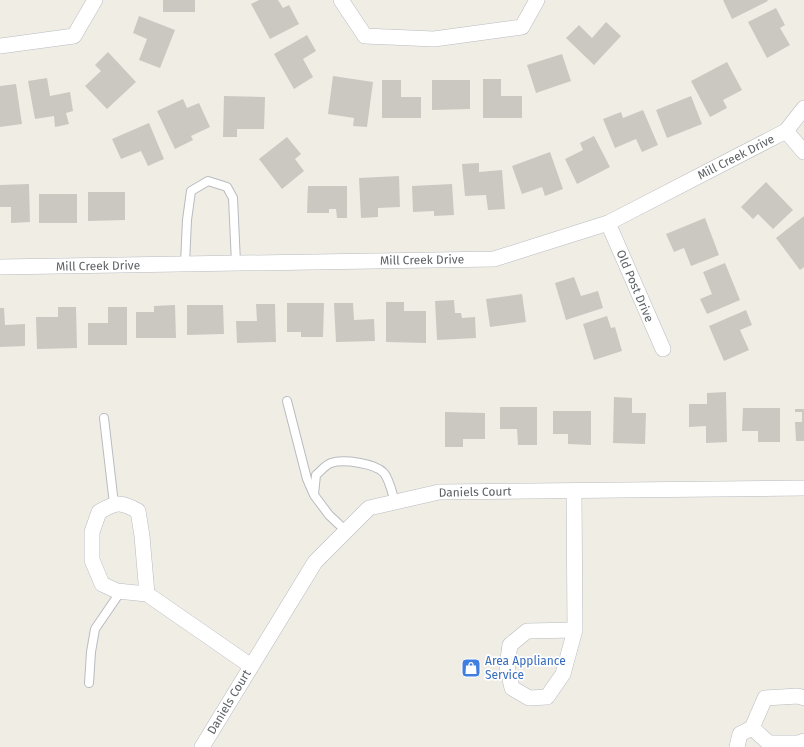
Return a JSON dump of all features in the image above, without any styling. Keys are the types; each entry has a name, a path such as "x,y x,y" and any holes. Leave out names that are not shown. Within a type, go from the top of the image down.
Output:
{"street":[{"path":"0,46 74,36 95,0"},
{"path":"341,0 365,36 434,39 522,27 537,0"},
{"name":"Mill Creek Drive","path":"0,267 494,259 608,223 786,131 804,108"},
{"path":"786,131 804,152"},
{"name":"Old Post Drive","path":"608,223 662,349"},
{"name":"Daniels Court","path":"202,747 315,562 369,508 439,492 804,488"},
{"path":"574,491 575,630 563,674 547,697 529,698 512,688 507,666 510,645 527,632 575,630"},
{"path":"147,594 142,536 138,511 126,505 114,504 99,512 92,532 92,560 102,584 117,591 147,594 251,666"},
{"path":"737,747 740,734 752,728 765,698 798,696 804,698"},
{"path":"752,728 769,743 799,743 804,740"}],"lane":[{"path":"185,264 187,220 191,191 208,181 227,187 233,198 236,263"},
{"path":"286,400 307,479 314,495 329,515 346,531"},
{"path":"104,418 114,504"},
{"path":"314,495 316,475 330,464 353,462 372,465 379,468 388,480 395,502"},
{"path":"88,683 95,629 121,591"}],"building":[{"path":"163,0 195,0 195,12 163,12"},
{"path":"259,0 278,0 283,8 289,5 299,24 270,39 251,4"},
{"path":"723,0 767,0 768,1 732,19"},
{"path":"776,8 785,25 780,28 790,45 767,58 748,22"},
{"path":"139,16 175,30 160,68 139,60 147,39 133,33"},
{"path":"606,22 621,36 594,65 566,38 579,25 592,38"},
{"path":"307,35 316,51 303,59 313,77 294,89 274,54"},
{"path":"108,52 136,82 107,109 85,86 101,71 95,65"},
{"path":"562,54 571,81 536,93 527,65"},
{"path":"727,62 742,90 723,100 727,108 710,117 691,81"},
{"path":"333,76 373,82 367,127 353,126 354,118 328,114"},
{"path":"47,78 50,96 70,92 73,111 66,113 69,124 55,127 54,116 35,119 28,81"},
{"path":"483,79 501,79 501,96 522,96 522,118 483,118"},
{"path":"382,80 401,80 401,97 421,97 421,118 382,118"},
{"path":"432,80 470,80 470,109 432,110"},
{"path":"16,84 22,124 0,127 0,86"},
{"path":"224,96 265,97 264,129 237,129 237,137 223,137"},
{"path":"691,96 702,124 667,138 656,110"},
{"path":"183,99 187,108 199,103 210,127 191,136 193,140 175,149 157,111"},
{"path":"643,110 658,145 642,152 636,139 615,148 603,119 621,112 623,118"},
{"path":"149,123 164,159 148,166 141,151 121,159 112,139"},
{"path":"594,136 610,167 577,184 565,159 583,150 580,143"},
{"path":"287,137 301,154 295,159 304,171 282,189 259,159"},
{"path":"550,152 563,189 545,196 542,187 522,194 512,166"},
{"path":"479,163 479,172 502,170 505,209 488,210 486,195 465,196 462,164"},
{"path":"399,176 400,207 378,208 378,217 361,218 359,178"},
{"path":"766,182 793,210 773,229 758,214 753,219 741,207"},
{"path":"29,184 30,222 11,223 11,207 0,207 0,185"},
{"path":"452,184 454,215 434,216 434,211 413,212 412,186"},
{"path":"308,186 347,186 347,218 337,218 336,209 329,209 329,213 307,213"},
{"path":"88,192 125,192 125,220 88,221"},
{"path":"39,194 77,194 77,223 39,223"},
{"path":"804,216 804,267 800,270 776,238"},
{"path":"705,218 719,255 691,266 684,248 674,252 666,234"},
{"path":"725,263 740,300 707,314 700,299 712,294 703,272"},
{"path":"574,277 581,296 598,291 603,308 566,320 555,283"},
{"path":"522,294 526,322 490,327 486,299"},
{"path":"454,300 455,313 461,313 462,318 475,317 476,338 437,340 435,301"},
{"path":"386,302 404,302 404,311 426,311 426,343 386,342"},
{"path":"287,303 324,303 323,337 301,337 301,332 287,332"},
{"path":"334,303 353,303 354,320 374,319 375,341 336,342"},
{"path":"256,304 275,304 276,342 237,343 236,321 257,321"},
{"path":"175,305 176,338 136,338 136,312 154,312 154,306"},
{"path":"187,305 223,305 224,334 187,335"},
{"path":"58,307 76,307 77,348 37,349 36,317 58,317"},
{"path":"108,307 127,307 127,345 88,345 88,323 108,323"},
{"path":"0,308 4,308 5,325 25,324 25,346 0,347"},
{"path":"746,310 752,325 740,330 749,350 724,361 709,326"},
{"path":"607,316 611,328 615,327 622,351 594,360 583,324"},
{"path":"726,392 727,442 706,443 706,426 689,427 689,404 707,404 707,393"},
{"path":"614,397 632,398 632,413 646,413 645,444 613,443"},
{"path":"500,407 537,407 537,445 518,445 517,429 500,429"},
{"path":"743,408 780,408 780,442 758,442 758,431 742,431"},
{"path":"795,409 804,409 804,441 796,441 795,422 802,422 802,412 795,412"},
{"path":"553,411 591,411 591,445 568,444 568,434 553,434"},
{"path":"445,412 485,413 485,439 463,439 463,447 445,447"}],"place":[{"name":"Area Appliance Service","path":"471,668"}]}
